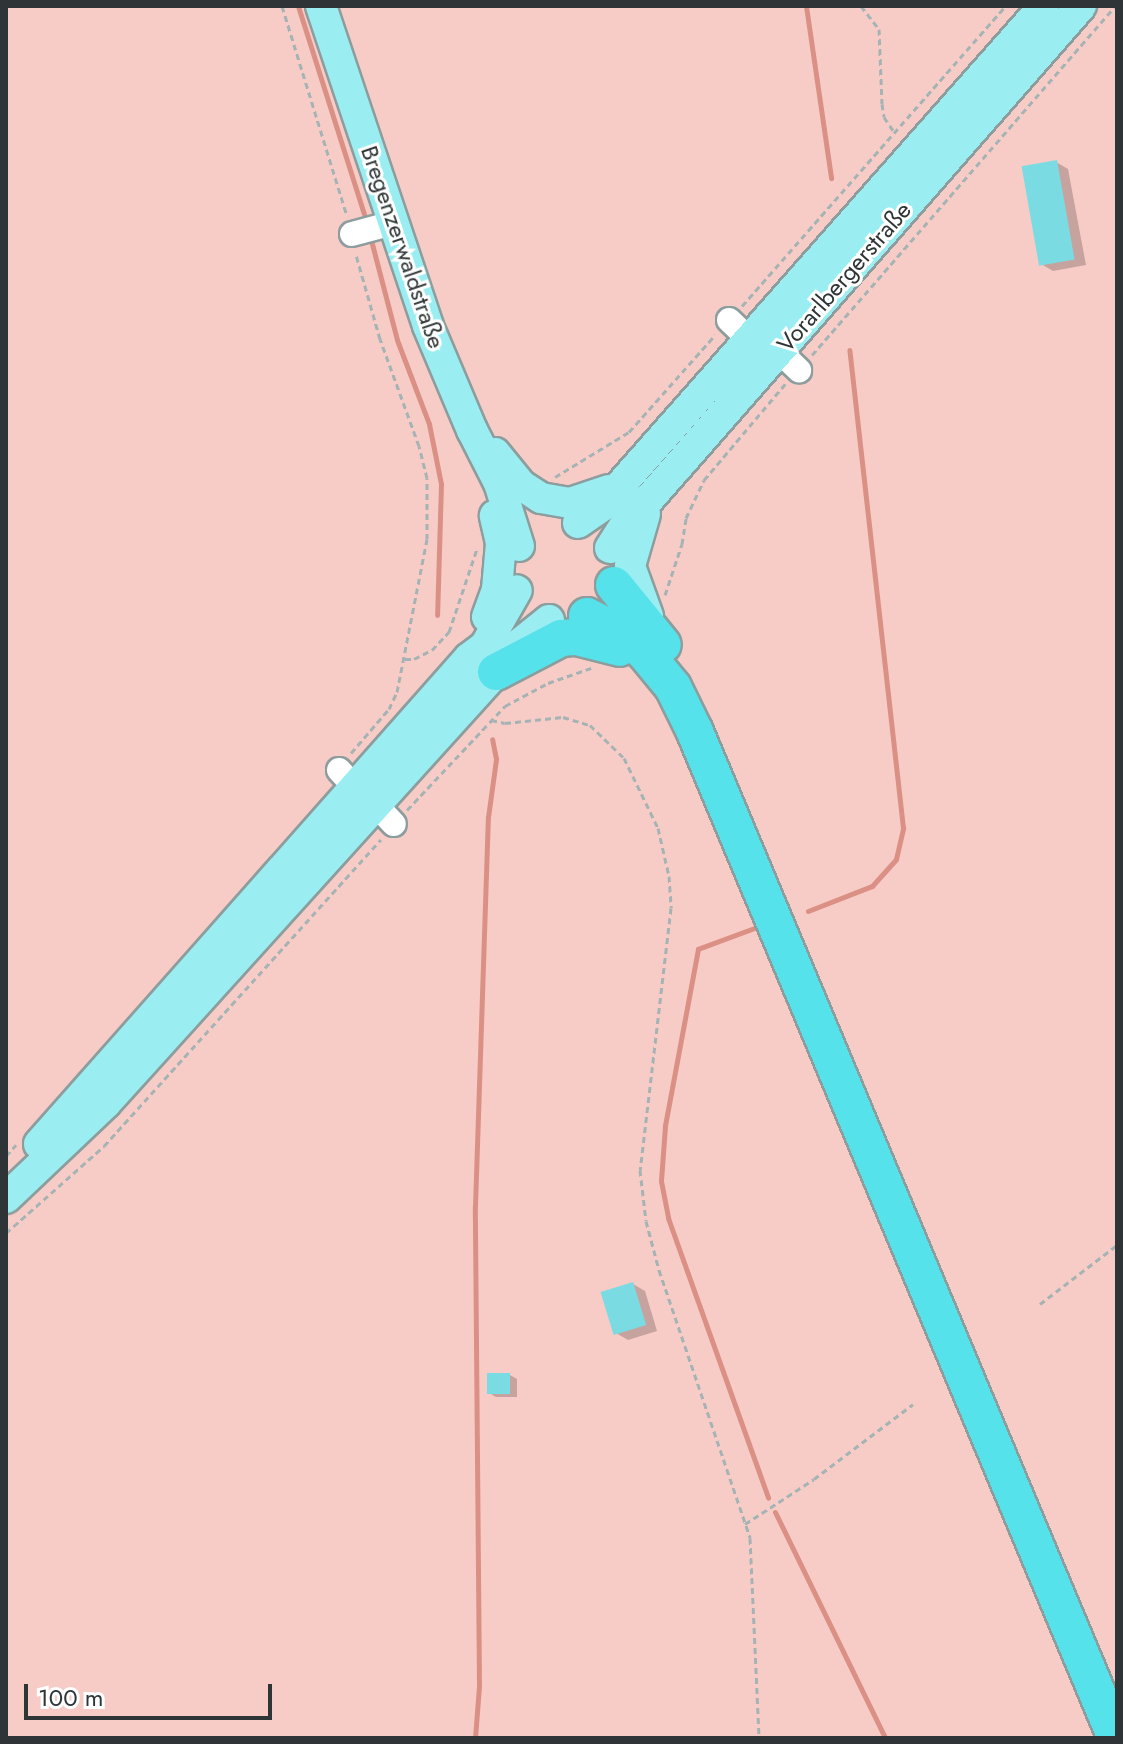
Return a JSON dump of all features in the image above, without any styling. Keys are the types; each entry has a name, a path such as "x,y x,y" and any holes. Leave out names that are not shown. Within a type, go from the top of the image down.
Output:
{"highway":[{"path":"614,585 689,682 717,742 1117,1685"},
{"path":"587,616 626,636 662,672 695,732 1116,1738"},
{"path":"482,665 544,644 577,637 626,650 662,672"}],"main road":[{"name":"Bregenzerwaldstraße","path":"321,6 428,326 472,430 499,483 519,546"},
{"name":"Vorarlbergerstraße","path":"519,546 533,530 606,507 739,329 1044,6"},
{"name":"Vorarlbergerstraße","path":"610,548 631,513 650,498 755,378 789,360 1081,6"},
{"path":"472,430 521,485 541,498 570,503 618,488"},
{"path":"6,1186 90,1086 366,796 482,665 497,589 501,543 493,507 471,453 472,430"},
{"name":"Bregenzerwaldstraße","path":"499,483 530,513 566,522"},
{"path":"650,498 630,566 653,633"},
{"path":"519,546 514,560 517,590 531,610 549,620 572,621 587,616 599,608 614,585 614,560 599,533 566,522"},
{"path":"482,665 485,646 517,590"},
{"path":"6,1198 106,1103 402,755 405,730 482,665 503,657 549,620"}],"lane":[{"path":"352,234 393,223"},
{"path":"739,329 756,357 755,378"}],"path":[{"path":"282,6 352,234 380,339 419,446 427,478 427,539 405,659 414,659 432,650 449,632 479,543"},
{"path":"861,6 869,12 879,29 884,117 895,133"},
{"path":"550,480 629,432 739,329 895,133 1006,6"},
{"path":"663,599 682,544 686,518 704,480 789,360 1115,6"},
{"path":"6,1233 104,1146 366,796 491,720 522,696 599,664"},
{"path":"491,720 505,723 563,717 590,725 624,758 658,828 669,876 671,908 642,1131 640,1170 646,1221 682,1341 750,1538 759,1738"},
{"path":"1040,1304 1117,1245"},
{"path":"745,1524 814,1479 913,1404"}],"shaded area":[{"path":"6,6 1117,6 1117,1738 6,1738"}],"building":[{"path":"1057,160 1075,259 1039,266 1022,166"},
{"path":"633,1282 646,1325 614,1335 600,1292"},
{"path":"487,1373 510,1373 510,1394 487,1394"}],"waterway":[{"path":"298,6 364,214"},
{"path":"806,6 831,178"},
{"path":"371,240 397,340 429,424 441,484 437,615"},
{"path":"808,911 872,886 896,859 903,828 849,350"},
{"path":"475,1738 479,1686 475,1206 488,817 496,759 492,739"},
{"path":"757,927 698,949 665,1126 661,1181 668,1218 768,1498"},
{"path":"775,1512 885,1738"}]}
